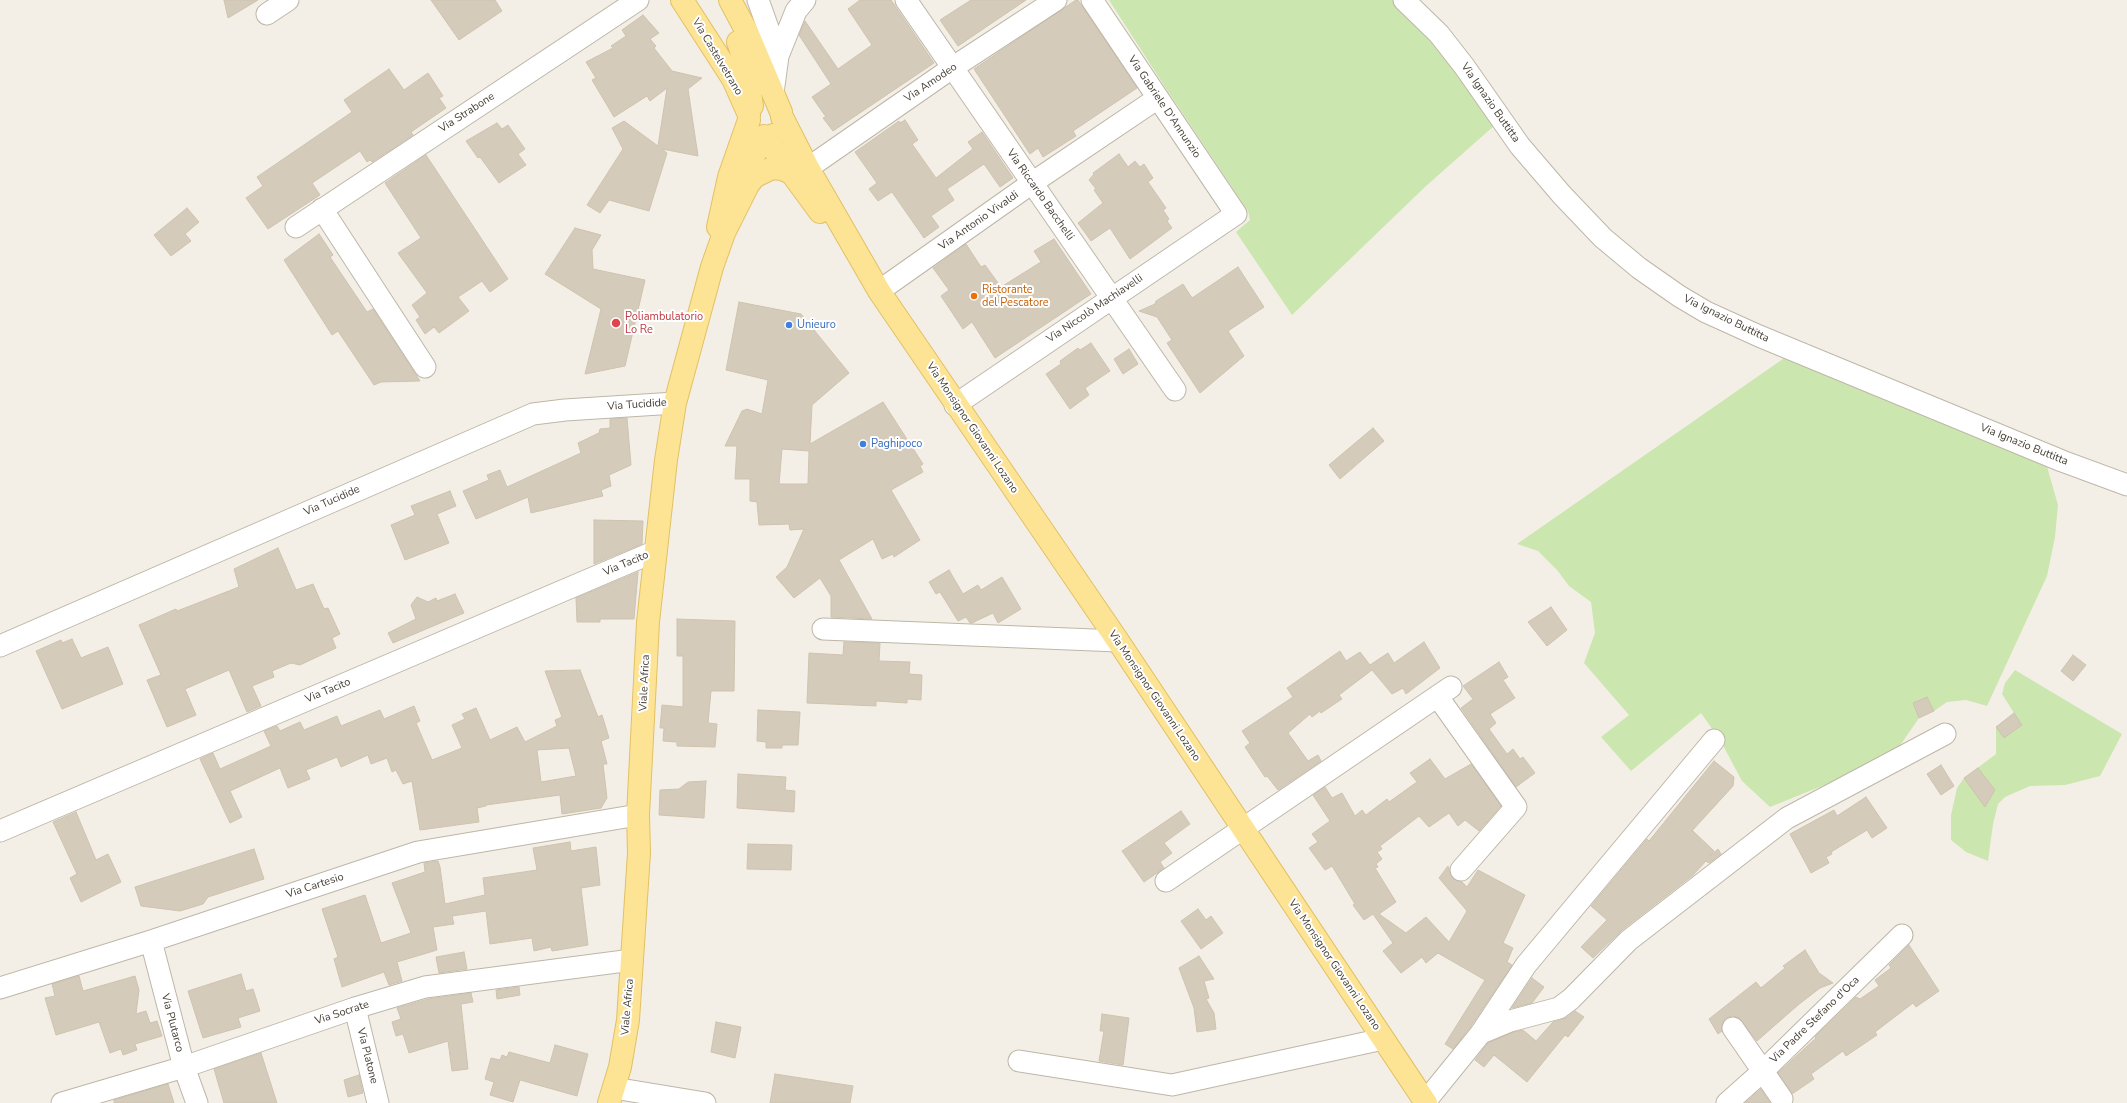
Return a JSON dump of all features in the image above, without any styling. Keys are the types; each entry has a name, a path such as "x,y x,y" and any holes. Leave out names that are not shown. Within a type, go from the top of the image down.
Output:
{"main road":[{"name":"Via Castelvetrano","path":"682,0 733,79 750,115"},
{"path":"729,0 736,36 746,65 750,115 755,132 773,122"},
{"path":"729,0 747,32 773,122"},
{"path":"767,103 775,106 773,122 745,167 737,184 724,234 712,268 716,232 729,177 750,115 759,104 767,103"},
{"name":"Via Monsignor Giovanni Lozano","path":"773,122 800,170 879,291 1118,641 1425,1102"},
{"path":"724,234 748,185 754,177 772,168 800,170"},
{"name":"Viale Africa","path":"611,1095 620,1067 628,1020 638,853 638,815 648,622 666,460 675,403 712,268"}],"street":[{"path":"267,14 288,0"},
{"name":"Via Strabone","path":"296,227 638,0"},
{"path":"758,0 778,56"},
{"path":"773,122 778,56 796,11 804,0"},
{"name":"Via Riccardo Bacchelli","path":"906,0 1175,390"},
{"name":"Via Amodeo","path":"800,170 1056,0"},
{"name":"Via Gabriele D'Annunzio","path":"1092,0 1236,214"},
{"name":"Via Ignazio Buttitta","path":"1404,0 1439,34 1464,66 1520,146 1562,195 1603,238 1639,268 1679,296 1706,312 1759,336 2062,461 2127,485"},
{"name":"Via Antonio Vivaldi","path":"879,291 1032,183 1158,98"},
{"path":"322,209 426,367"},
{"name":"Via Niccolò Machiavelli","path":"955,404 1236,214"},
{"name":"Via Tucidide","path":"0,646 533,414 565,410 675,403"},
{"name":"Via Tacito","path":"0,831 656,551"},
{"path":"823,629 1118,641"},
{"path":"1166,881 1444,692 1516,807 1461,870"},
{"path":"1481,1033 1510,1021 1559,1008 1571,999 1629,940 1787,818 1945,734"},
{"path":"1425,1102 1481,1033 1526,965 1714,740"},
{"name":"Via Cartesio","path":"0,988 151,941 418,852 638,815"},
{"name":"Via Padre Stefano d'Oca","path":"1727,1103 1763,1071 1902,935"},
{"name":"Via Plutarco","path":"151,941 184,1067 197,1103"},
{"name":"Via Socrate","path":"62,1103 184,1067 355,1008 425,987 632,960"},
{"name":"Via Platone","path":"355,1008 378,1103"},
{"path":"1732,1028 1782,1099"},
{"path":"1019,1061 1172,1085 1383,1039"},
{"path":"611,1095 705,1103"}],"green space":[{"path":"1109,0 1393,0 1446,55 1495,125 1426,186 1292,315 1236,232 1250,220 1248,211"},
{"path":"1790,354 2046,463 2058,505 2055,537 2047,576 1987,706 1966,700 1947,702 1934,711 1919,718 1899,747 1827,784 1770,807 1742,781 1720,740 1701,713 1631,771 1601,737 1629,715 1584,663 1595,633 1591,602 1569,586 1557,570 1538,551 1517,544"},
{"path":"2015,670 2122,734 2100,776 2065,785 2030,786 2005,797 1998,804 1993,824 1988,861 1966,852 1951,840 1951,815 1957,788 1964,778 1996,754 1996,727 2014,713 2002,694 2005,683"}],"building":[{"path":"224,0 258,0 228,18"},
{"path":"431,0 495,0 502,11 459,40"},
{"path":"860,0 891,0 934,63 833,131 823,118 826,117 812,97 831,84 799,35 805,21 838,69 872,45 848,9"},
{"path":"971,0 1026,0 958,46 940,20"},
{"path":"1078,0 1137,88 1073,131 1076,136 1043,157 1038,148 1030,154 974,69"},
{"path":"643,15 659,33 650,39 656,46 654,48 672,71 702,78 688,89 698,156 662,149 667,153 649,211 609,200 600,213 587,205 623,149 612,128 624,121 658,146 667,88 650,101 647,96 614,117 592,80 596,78 586,62 613,48 611,46 626,36 622,30"},
{"path":"389,69 404,90 428,73 443,96 439,98 446,108 411,132 413,135 372,162 370,160 367,162 360,151 312,183 320,195 268,229 246,198 263,186 257,177 352,112 344,100"},
{"path":"905,120 918,140 912,144 936,178 973,149 968,142 982,132 1013,178 1000,187 984,164 947,189 954,200 931,216 939,227 924,238 892,192 878,201 869,189 877,183 855,152 899,121 900,123"},
{"path":"497,123 502,129 508,125 525,149 518,154 526,165 499,183 466,141"},
{"path":"1119,154 1128,167 1135,161 1140,167 1144,164 1153,178 1148,182 1166,208 1163,210 1169,219 1167,221 1172,228 1130,259 1110,228 1091,241 1078,223 1103,203 1094,190 1096,189 1089,180 1094,174 1093,173"},
{"path":"426,155 508,279 490,292 482,281 458,297 469,311 439,333 434,327 425,334 416,320 420,317 412,305 427,293 398,253 421,238 385,183"},
{"path":"187,208 199,222 185,234 191,241 171,256 154,235"},
{"path":"575,228 601,235 592,250 593,269 645,280 625,366 585,374 601,309 545,274"},
{"path":"319,234 333,255 330,257 367,312 373,309 420,381 381,382 374,385 338,331 332,335 284,260"},
{"path":"1054,239 1091,294 995,358 972,322 963,329 941,296 949,290 933,268 966,244 981,267 985,265 1001,287 1041,262 1034,251"},
{"path":"1238,267 1264,307 1228,331 1244,356 1200,393 1167,343 1172,340 1157,317 1139,311 1155,304 1156,301 1183,284 1192,298"},
{"path":"739,302 801,314 849,373 812,405 810,444 883,402 923,464 920,466 923,472 891,490 920,540 894,557 893,554 882,559 873,539 839,560 872,619 831,617 831,596 820,578 794,598 776,577 787,567 804,529 790,530 789,524 759,525 757,502 750,501 750,479 735,479 737,446 725,446 742,411 747,409 762,414 768,380 726,370","holes":["782,449 809,451 808,484 779,484"]},
{"path":"1091,343 1110,371 1085,388 1089,395 1070,409 1046,374 1061,364 1060,361 1078,348 1080,350"},
{"path":"1129,349 1138,364 1123,374 1114,359"},
{"path":"627,418 631,465 609,475 611,486 601,490 603,496 531,513 528,497 476,519 463,491 489,480 487,475 500,470 507,487 581,453 578,443 599,433 600,429 610,428 610,419"},
{"path":"1373,428 1384,441 1340,479 1329,465"},
{"path":"450,491 456,506 437,514 449,543 405,560 391,525 415,515 411,506"},
{"path":"594,520 643,521 642,544 594,564"},
{"path":"278,548 296,590 313,584 324,609 328,608 340,634 332,638 336,648 300,665 291,663 272,671 274,677 252,686 261,706 247,712 229,670 185,689 196,715 167,727 147,680 161,675 139,625 176,609 177,611 239,587 234,569"},
{"path":"949,570 963,594 978,585 981,590 1002,577 1021,609 998,623 993,613 972,623 970,623 966,617 958,621 940,592 936,594 929,582"},
{"path":"638,572 634,619 600,619 600,622 577,622 576,598"},
{"path":"455,594 464,613 393,643 388,633 416,619 411,605 417,597 428,602 436,598 437,601"},
{"path":"1551,607 1567,630 1547,646 1528,622"},
{"path":"677,619 735,621 734,691 711,691 708,723 717,724 715,747 677,746 677,742 663,741 664,728 660,728 662,705 683,707 683,656 677,656"},
{"path":"72,639 81,658 108,647 123,684 62,709 36,651 61,640 62,643"},
{"path":"844,642 880,643 879,661 910,662 909,674 922,675 921,700 907,699 907,703 876,701 876,706 807,703 809,653 843,655"},
{"path":"1424,642 1440,668 1406,694 1403,688 1392,694 1372,670 1339,695 1342,699 1321,713 1320,711 1312,717 1310,714 1288,733 1308,761 1318,755 1321,761 1278,790 1267,776 1265,777 1245,747 1250,743 1242,731 1293,697 1287,688 1340,651 1346,661 1360,652 1370,665 1388,653 1394,663"},
{"path":"2073,655 2086,665 2073,681 2061,671"},
{"path":"1499,662 1508,677 1503,680 1515,698 1490,714 1496,723 1489,729 1507,754 1513,749 1520,759 1523,757 1535,773 1516,787 1461,708 1473,699 1463,686"},
{"path":"580,670 598,717 602,715 609,738 601,741 607,764 603,764 607,798 601,808 562,814 560,795 486,805 477,808 479,822 420,830 412,781 403,784 396,770 392,772 387,758 371,764 368,755 341,767 337,757 306,770 310,779 288,788 280,768 230,791 242,817 230,823 200,759 213,753 220,769 271,746 264,731 277,726 280,731 300,722 304,730 337,716 341,726 380,710 384,719 414,706 420,721 416,723 432,760 462,748 452,725 465,719 462,714 476,708 490,740 517,727 525,742 557,726 555,720 562,717 545,671","holes":["569,748 576,776 541,782 537,750"]},
{"path":"1927,697 1934,711 1919,718 1913,703"},
{"path":"758,710 800,712 798,745 782,745 782,748 766,748 766,742 757,741"},
{"path":"2014,713 2022,725 2004,738 1996,727"},
{"path":"1430,759 1445,779 1471,764 1501,806 1479,831 1465,820 1458,826 1449,813 1429,827 1419,816 1380,846 1382,849 1377,852 1382,859 1376,864 1378,867 1375,868 1396,902 1379,914 1406,933 1426,917 1449,942 1467,911 1439,878 1448,866 1453,879 1462,882 1467,887 1478,870 1525,895 1503,943 1513,948 1507,962 1512,965 1471,1026 1453,1049 1445,1044 1485,980 1438,953 1426,963 1422,957 1401,973 1383,951 1393,943 1373,914 1364,920 1353,905 1355,904 1332,866 1325,870 1309,848 1318,842 1312,834 1330,821 1313,795 1325,787 1332,798 1342,793 1355,816 1362,810 1366,815 1387,799 1389,802 1417,782 1410,773"},
{"path":"1714,761 1734,777 1733,786 1691,832 1693,831 1714,851 1710,856 1718,849 1721,854 1709,863 1706,861 1693,875 1622,930 1593,958 1581,947 1607,920 1591,906 1647,839 1649,841"},
{"path":"1941,765 1954,786 1941,795 1927,774"},
{"path":"1978,768 1995,790 1985,807 1964,778"},
{"path":"738,774 786,777 785,790 795,791 794,812 737,808"},
{"path":"706,781 704,818 659,815 660,790 679,789 688,782"},
{"path":"1866,797 1887,828 1872,838 1867,830 1831,852 1832,854 1826,857 1829,863 1811,873 1790,834 1834,810 1837,816"},
{"path":"1181,811 1190,824 1164,843 1172,853 1160,862 1164,868 1144,882 1122,851"},
{"path":"76,812 96,860 108,854 121,882 81,902 70,878 77,874 53,822"},
{"path":"570,842 571,851 596,847 600,885 581,888 588,945 552,951 551,947 534,951 532,938 490,944 486,911 452,916 454,924 433,927 437,950 397,962 402,981 389,985 384,972 342,987 334,959 338,957 322,909 365,895 381,943 411,933 392,883 425,872 424,863 438,861 445,904 485,895 483,878 537,870 533,848"},
{"path":"748,844 792,845 791,870 747,869"},
{"path":"254,849 264,879 208,897 203,904 180,911 141,906 135,887"},
{"path":"1198,909 1206,920 1211,916 1223,933 1201,949 1181,921"},
{"path":"1909,945 1939,991 1916,1007 1913,1003 1875,1032 1877,1035 1846,1056 1843,1051 1811,1074 1814,1079 1792,1094 1778,1073 1816,1038 1815,1037 1856,997 1860,999 1879,986 1875,980 1891,968 1889,965"},
{"path":"1805,950 1819,973 1833,983 1820,988 1757,1041 1738,1017 1732,1016 1726,1018 1722,1023 1722,1031 1718,1034 1709,1019 1756,982 1761,988 1785,968 1783,966"},
{"path":"464,952 467,969 439,973 436,957"},
{"path":"1199,956 1214,979 1204,981 1209,998 1206,999 1214,1013 1216,1029 1197,1032 1194,1008 1179,968"},
{"path":"241,974 246,991 253,989 260,1011 238,1018 241,1027 203,1038 188,991"},
{"path":"79,976 83,991 135,976 139,990 136,1014 146,1011 150,1023 157,1021 162,1036 135,1044 137,1050 123,1055 121,1049 110,1053 99,1022 56,1035 45,998 55,996 52,984"},
{"path":"1532,978 1544,987 1532,1003 1512,1008"},
{"path":"519,987 520,995 497,999 496,990"},
{"path":"471,993 473,1002 461,1004 468,1069 452,1071 448,1041 409,1053 403,1034 396,1036 392,1022 401,1019 397,1008 428,999"},
{"path":"1575,1011 1584,1017 1568,1037 1565,1035 1527,1082 1494,1055 1484,1067 1475,1060 1488,1043 1514,1032 1523,1030 1536,1041 1553,1022 1566,1018"},
{"path":"1102,1014 1129,1018 1123,1065 1099,1061 1104,1031 1100,1031"},
{"path":"716,1022 741,1027 735,1058 711,1052"},
{"path":"555,1045 588,1054 577,1096 520,1080 513,1102 490,1095 494,1082 485,1079 491,1058 500,1060 502,1055 507,1057 509,1052 550,1063"},
{"path":"261,1053 277,1103 224,1103 214,1069"},
{"path":"775,1074 853,1086 850,1103 770,1103"},
{"path":"359,1075 363,1093 348,1097 344,1080"},
{"path":"168,1084 174,1103 114,1103 114,1100"},
{"path":"1761,1089 1770,1103 1745,1103"}],"place":[{"name":"Ristorante del Pescatore","path":"974,296"},
{"name":"Poliambulatorio Lo Re","path":"616,323"},
{"name":"Unieuro","path":"789,325"},
{"name":"Paghipoco","path":"863,444"}]}
